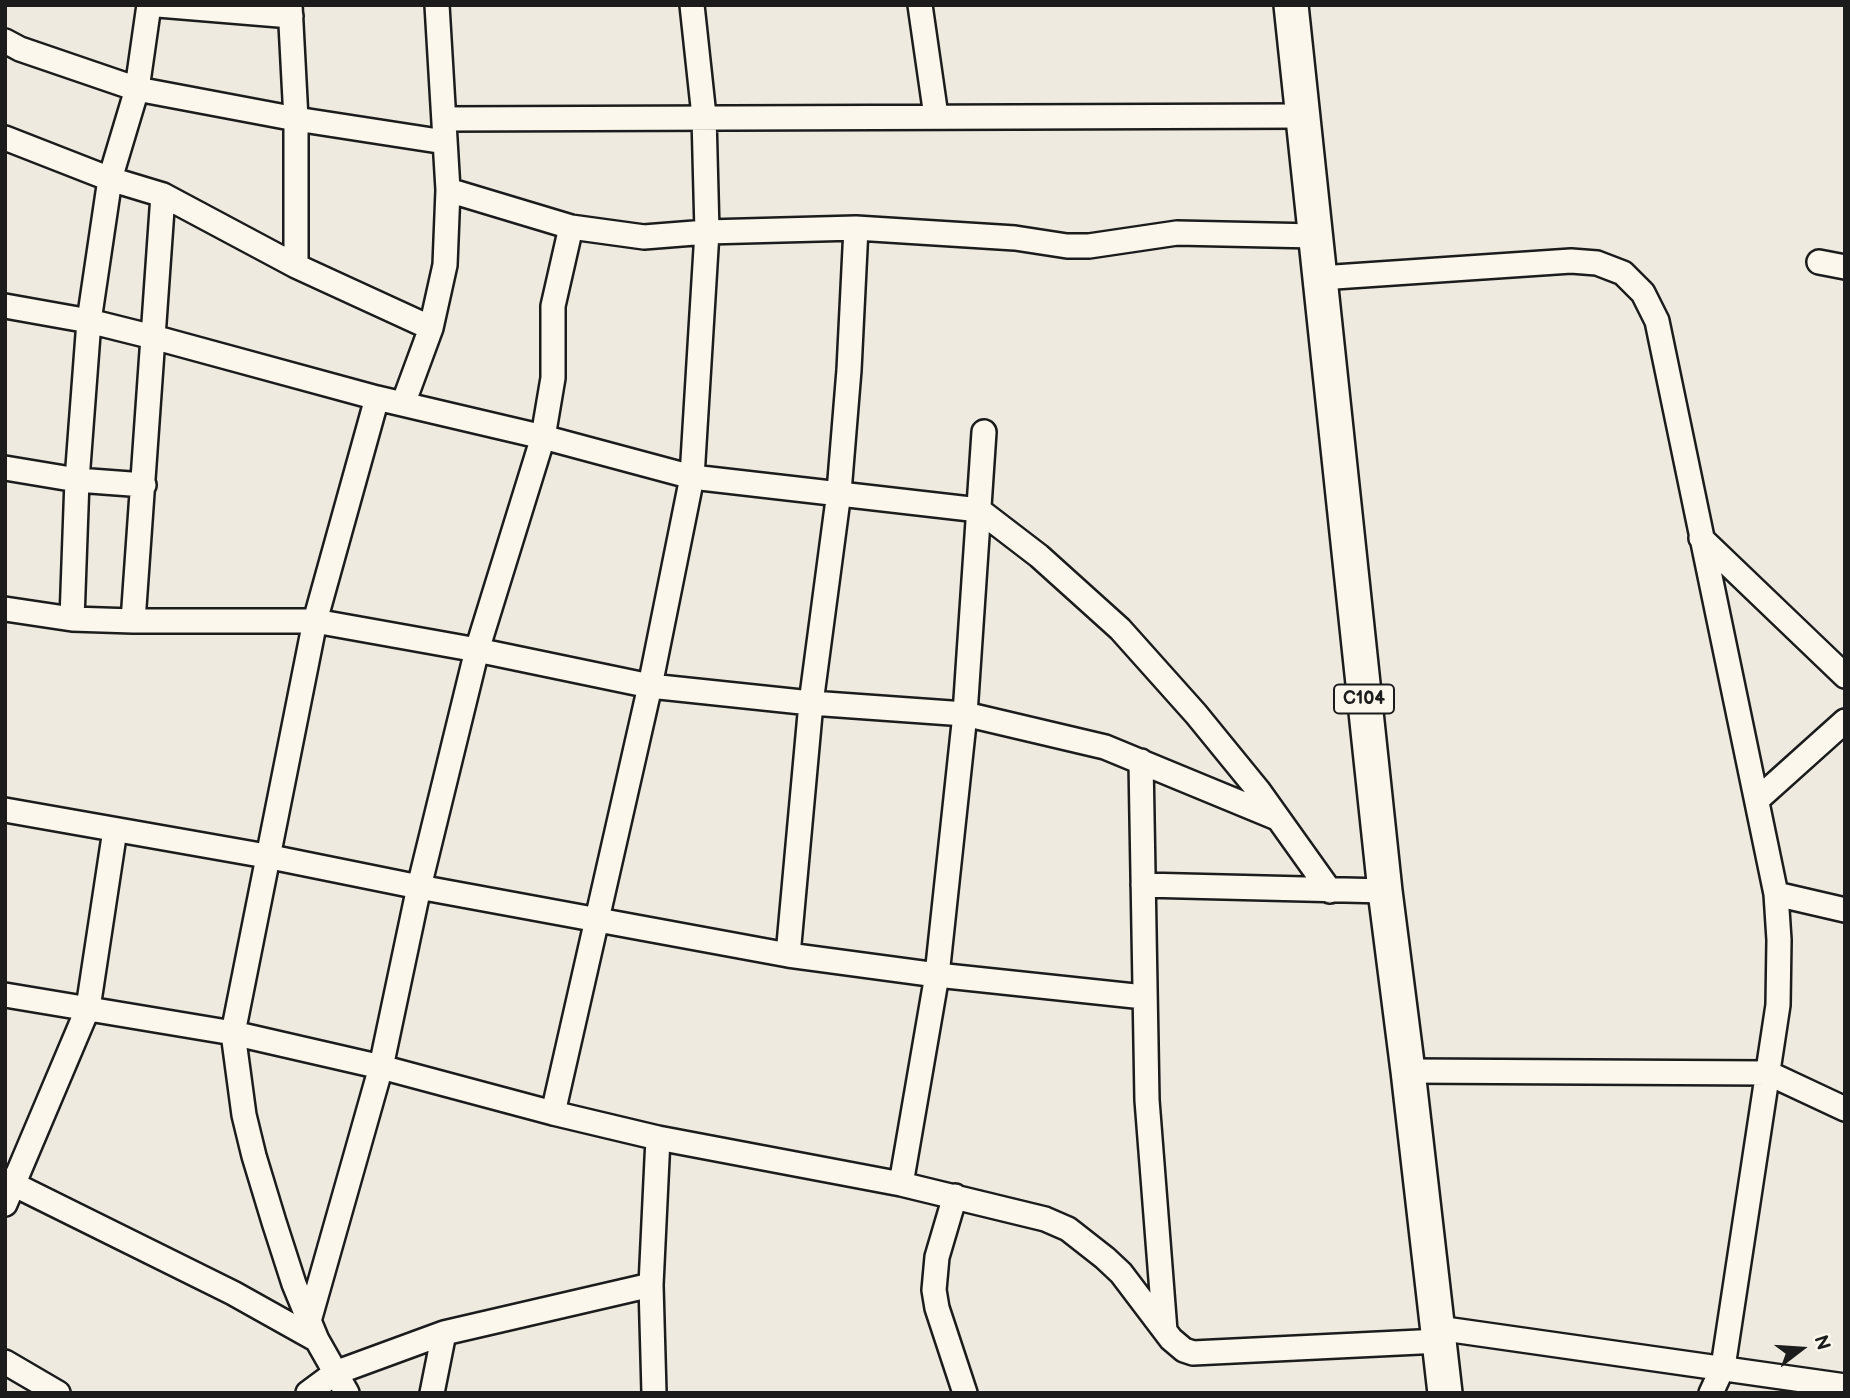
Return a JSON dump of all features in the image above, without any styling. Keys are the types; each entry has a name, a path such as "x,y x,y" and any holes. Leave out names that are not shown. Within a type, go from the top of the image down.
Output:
{"highway":[{"name":"C104","path":"1291,5 1385,891 1445,1393"}],"street":[{"path":"72,619 77,480 89,321 110,179 137,89 149,5"},
{"path":"158,5 290,10 296,119 296,266"},
{"path":"403,404 431,328 445,265 448,190 437,5"},
{"path":"552,1113 650,686 692,477 708,232 704,116 692,5"},
{"path":"920,5 936,116"},
{"path":"5,41 20,49 137,89 296,119 445,142"},
{"path":"444,118 1303,116"},
{"path":"5,138 110,179 163,195 296,266 431,328"},
{"path":"448,190 571,227 644,237 708,232 856,228 1015,238 1067,246 1089,246 1177,233 1316,236"},
{"path":"133,621 163,195"},
{"path":"313,1331 382,1067 419,887 477,650 543,437 553,378 553,306 571,227"},
{"path":"788,955 811,703 839,492 849,370 856,228"},
{"path":"1320,278 1571,261 1597,263 1623,273 1643,293 1657,321 1776,894 1779,950 1778,1005 1768,1073 1723,1367 1712,1393"},
{"path":"1819,262 1845,267"},
{"path":"5,306 89,321 377,398 543,437 692,477 979,510 1039,556 1120,629 1196,714 1330,891"},
{"path":"341,1383 313,1331 290,1272 254,1156 237,1074 233,1033 266,856 315,621 377,398"},
{"path":"901,1184 937,975 965,714 984,432"},
{"path":"5,468 77,480 144,485"},
{"path":"1701,538 1845,676"},
{"path":"5,609 72,619 315,621 477,650 650,686 811,703 965,714 1105,747 1277,818"},
{"path":"1757,800 1845,721"},
{"path":"1141,761 1144,997 1150,1161 1165,1331"},
{"path":"5,810 266,856 788,955 937,975 1144,997"},
{"path":"115,830 88,1007 8,1189 313,1331"},
{"path":"1143,885 1385,891"},
{"path":"1776,894 1845,911"},
{"path":"5,995 233,1033 382,1067 552,1113 659,1138 901,1184 1045,1219 1068,1230 1097,1251 1121,1273 1177,1345 1193,1353 1439,1334 1723,1367 1845,1386"},
{"path":"1408,1071 1768,1073 1845,1109"},
{"path":"654,1393 652,1285 659,1138"},
{"path":"955,1196 937,1257 934,1290 937,1308 965,1393"},
{"path":"308,1393 341,1383 444,1333 652,1285"},
{"path":"432,1393 444,1333"},
{"path":"5,1362 58,1393"}]}
